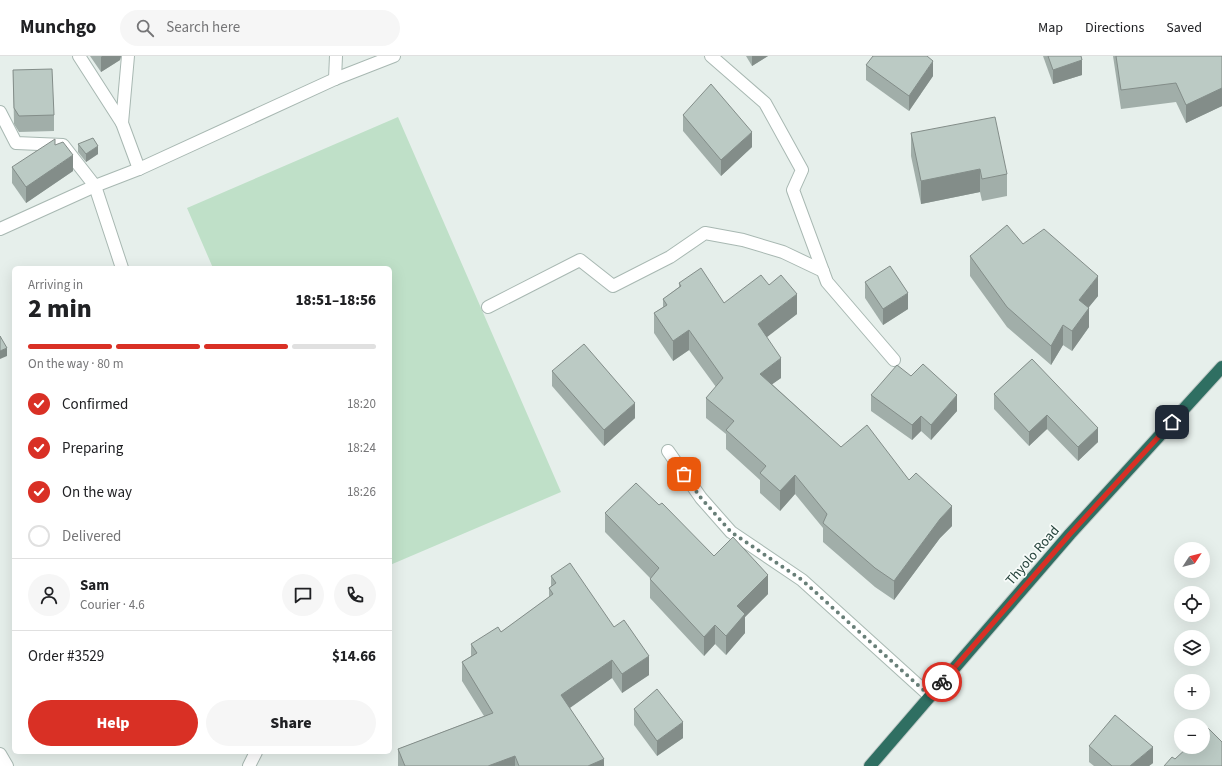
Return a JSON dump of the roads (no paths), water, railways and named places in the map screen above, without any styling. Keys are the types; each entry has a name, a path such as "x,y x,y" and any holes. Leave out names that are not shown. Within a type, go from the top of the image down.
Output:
{"highway":[{"name":"Thyolo Road","path":"870,766 1070,534 1222,367"}],"street":[{"path":"79,56 122,123 140,169"},
{"path":"122,123 128,56"},
{"path":"335,79 336,56"},
{"path":"0,229 95,186 140,169 335,79 394,56"},
{"path":"710,56 765,103 802,170 793,190 827,282 894,360"},
{"path":"0,112 16,142 63,145 95,186 121,266"},
{"path":"488,307 580,260 613,286 670,257 705,234 743,240 783,252 823,271"},
{"path":"668,451 701,498 731,532 802,580 930,696"},
{"path":"0,754 7,766"},
{"path":"249,766 255,754"}]}
